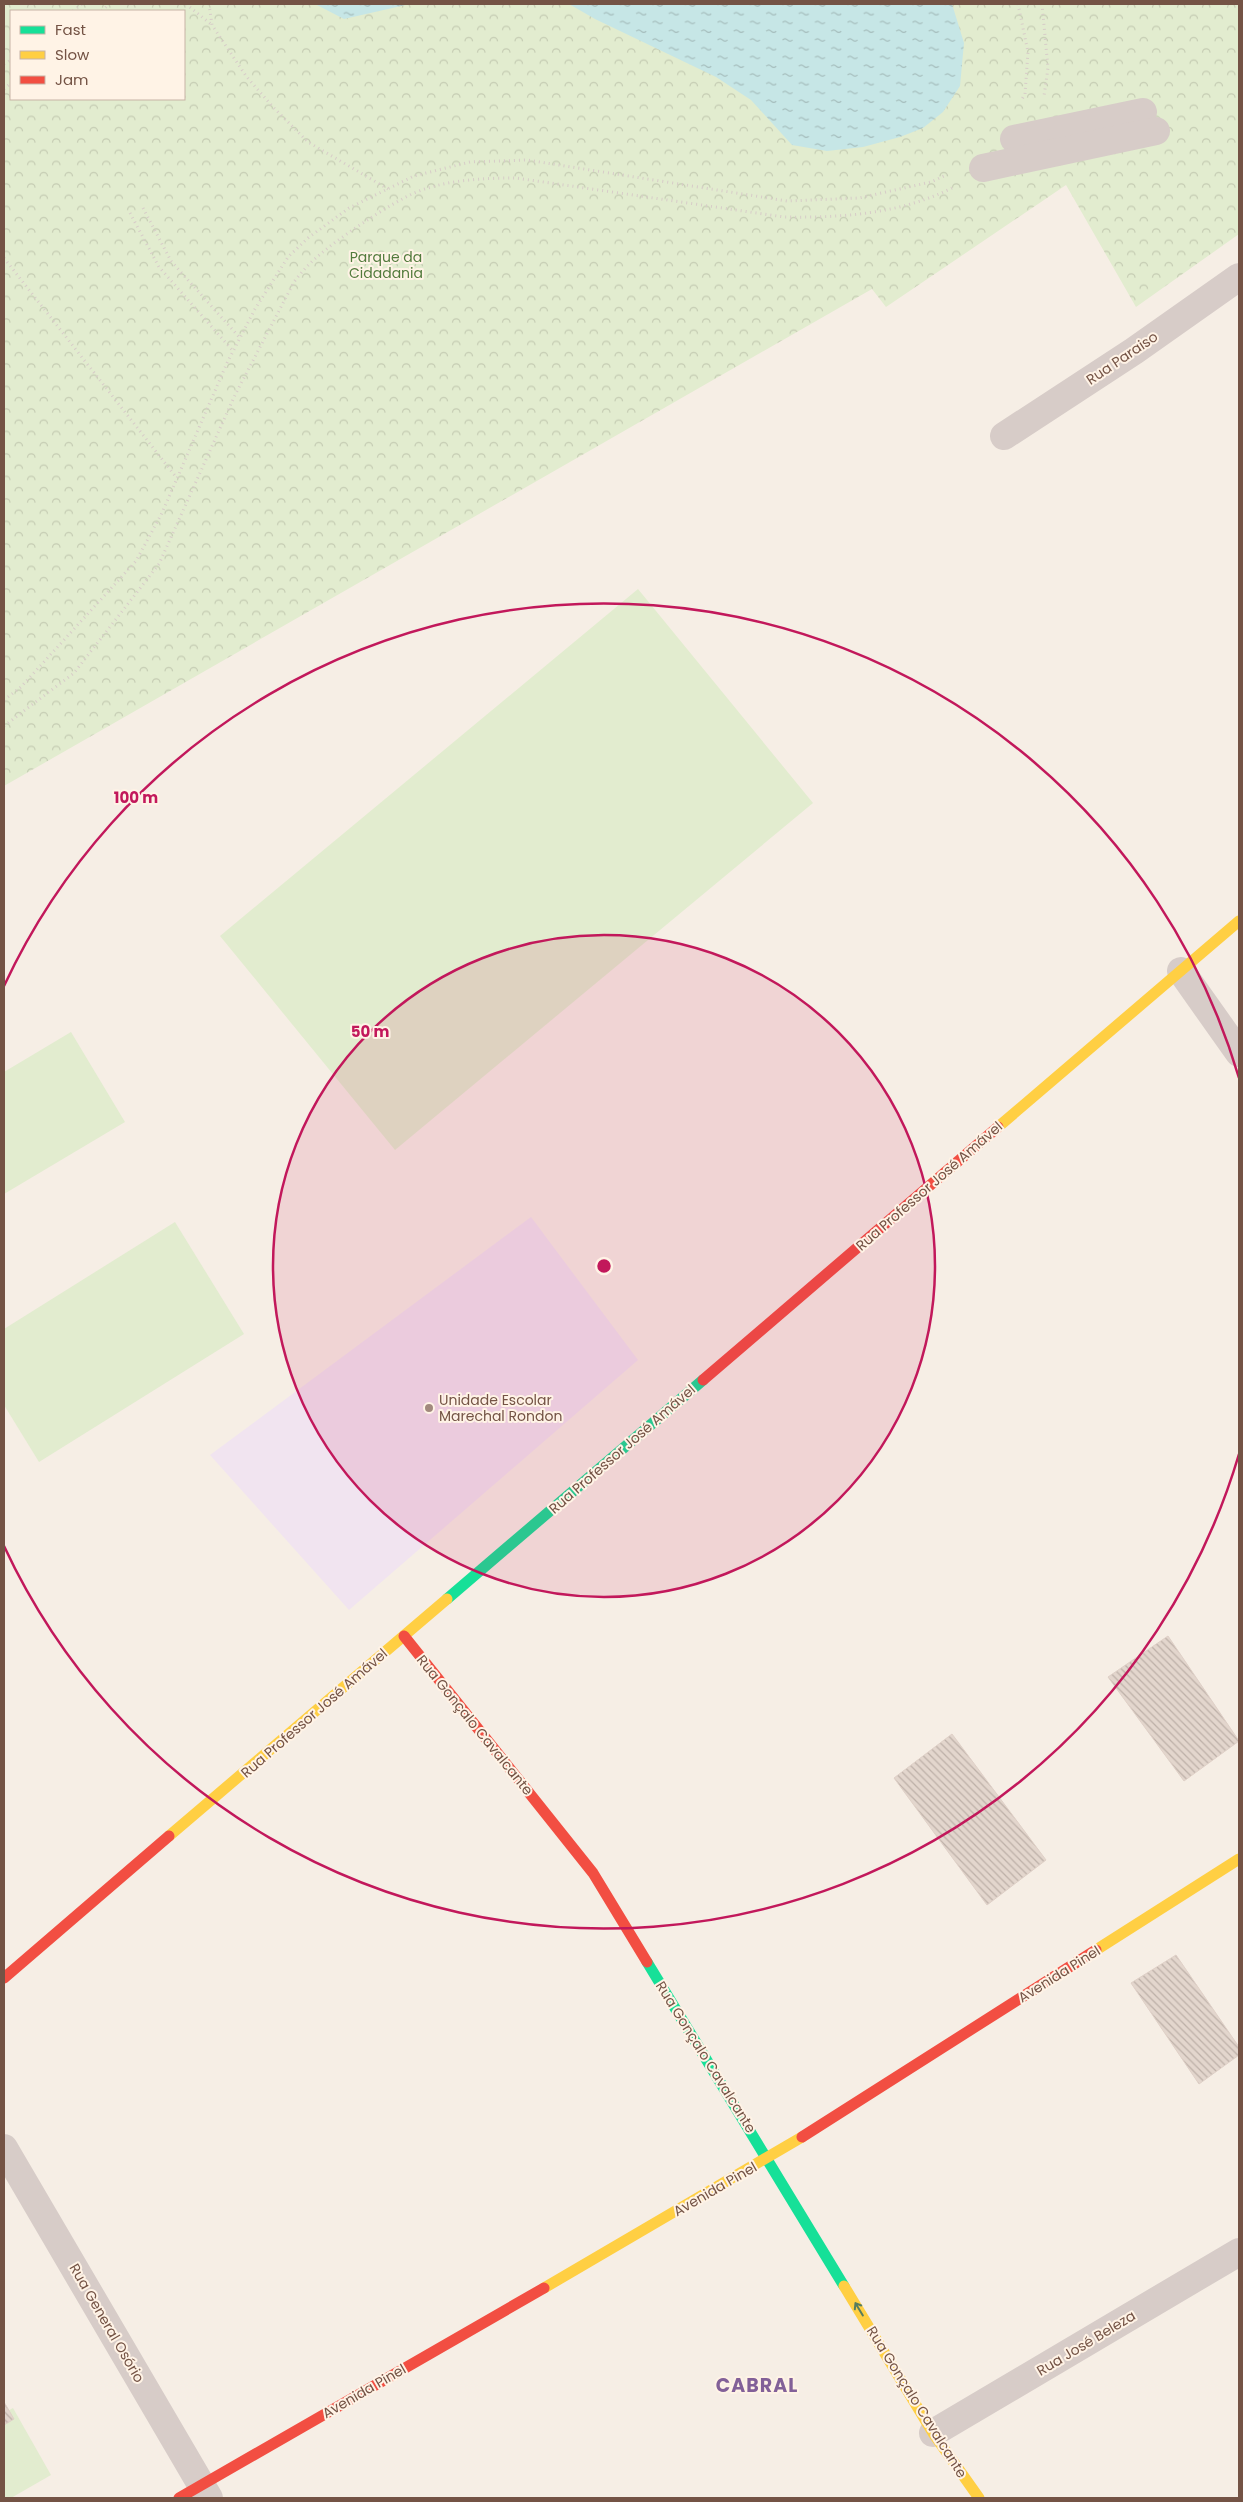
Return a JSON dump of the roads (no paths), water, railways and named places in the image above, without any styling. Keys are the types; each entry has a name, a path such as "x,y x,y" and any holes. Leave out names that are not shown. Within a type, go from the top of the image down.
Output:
{"street":[{"path":"983,168 1150,122 1014,139"},
{"name":"Rua Paraiso","path":"1004,436 1134,351 1239,277"},
{"name":"Rua Professor José Amável","path":"4,1978 1239,921"},
{"path":"1181,971 1239,1053"},
{"name":"Rua Gonçalo Cavalcante","path":"404,1636 593,1873 933,2433 979,2498"},
{"name":"Avenida Pinel","path":"196,2494 768,2159 1239,1859"},
{"name":"Rua General Osório","path":"4,2148 196,2494"},
{"name":"Rua José Beleza","path":"933,2433 1239,2252"}],"water":[{"path":"315,4 410,4 344,19"},
{"path":"569,4 952,4 964,43 960,86 943,112 923,128 900,137 863,147 827,151 792,145 751,100 716,77 595,19"}],"place":[{"name":"Unidade Escolar Marechal Rondon","path":"429,1408"}],"district":[{"name":"CABRAL","path":"757,2385"}],"park label":[{"name":"Parque da Cidadania","path":"386,266"}]}
